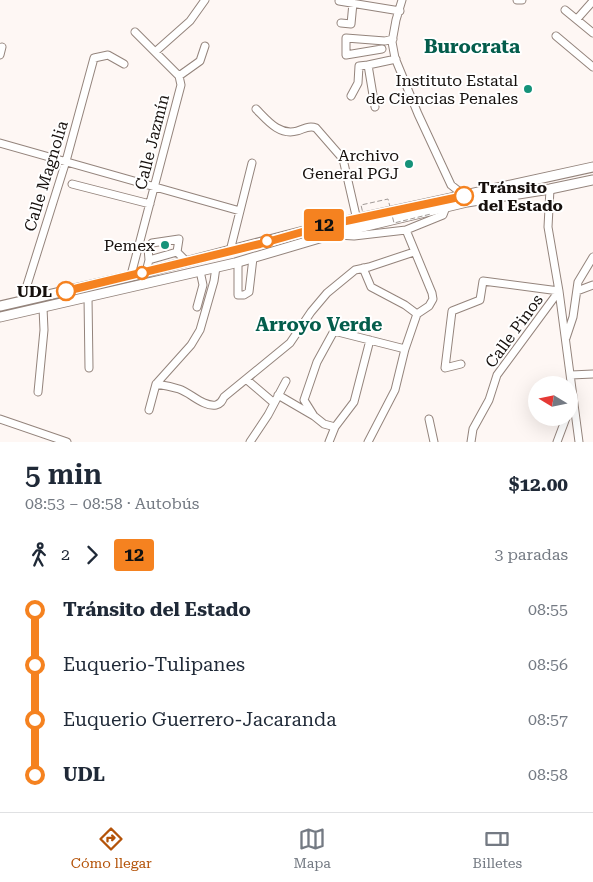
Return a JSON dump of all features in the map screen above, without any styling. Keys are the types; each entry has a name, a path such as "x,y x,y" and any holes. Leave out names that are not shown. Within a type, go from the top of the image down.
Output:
{"main road":[{"path":"0,306 187,262 327,225 593,167"},
{"path":"516,194 537,186 593,173"},
{"path":"0,317 238,262 333,234 467,202 593,180"}],"street":[{"path":"155,52 190,21 205,0"},
{"path":"402,0 393,39 396,59 418,114 451,185 464,196"},
{"path":"517,0 522,0"},
{"path":"339,2 400,10"},
{"path":"577,19 593,2"},
{"path":"341,23 351,24 354,3"},
{"path":"565,10 593,33"},
{"name":"Calle Jazmín","path":"131,275 181,85 179,76 135,32"},
{"path":"556,36 593,67"},
{"path":"382,49 346,55 346,38 385,41 393,39"},
{"path":"179,76 200,61 205,46"},
{"name":"Calle Magnolia","path":"22,301 66,161 94,58 108,55 124,64"},
{"path":"351,96 358,83 358,66 396,59"},
{"path":"368,65 374,107"},
{"path":"256,109 268,122 284,132 296,132 311,126 316,128 343,159 360,219"},
{"path":"0,143 240,211"},
{"path":"230,251 252,164"},
{"path":"72,184 150,204"},
{"path":"550,189 548,227 571,375 593,374"},
{"path":"333,234 354,236 406,230 443,215 446,207"},
{"path":"368,442 394,390 417,314 429,306 433,299 406,230"},
{"path":"146,272 149,260 148,248 152,242 179,239 177,252"},
{"path":"177,252 187,262"},
{"path":"149,260 177,252"},
{"path":"156,384 179,389 213,406 220,404 224,398 290,343 311,312 327,293 355,270 414,252"},
{"path":"566,338 573,317 578,282 593,257"},
{"path":"238,262 238,295 244,295 249,292 253,258"},
{"path":"149,410 156,384 191,345 200,330 214,282 216,267"},
{"path":"362,268 371,286 406,305 417,314"},
{"path":"197,307 202,285 200,271"},
{"path":"461,364 445,368 452,311 480,300 483,281 559,291"},
{"path":"577,291 593,285"},
{"name":"Calle Pinos","path":"471,442 473,428 488,400 497,375 559,291"},
{"path":"88,297 88,368"},
{"path":"38,392 44,330 43,308"},
{"path":"304,400 317,362 332,333 337,331 406,349"},
{"path":"329,442 335,427 354,402 370,340"},
{"path":"246,380 274,403"},
{"path":"250,442 268,415 286,381"},
{"path":"278,395 324,424 335,427"},
{"path":"292,403 304,400"},
{"path":"304,400 314,416"},
{"path":"0,419 67,442"},
{"path":"429,420 434,442"},
{"path":"557,442 563,426"},
{"path":"577,426 579,441"}],"path":[{"path":"360,219 362,205 388,199 394,223 431,214"}],"bus line":[{"name":"12","path":"66,291 260,244 327,225 357,220 437,200 464,196"}],"place":[{"name":"Instituto Estatal de Ciencias Penales","path":"528,89"},
{"name":"Archivo General PGJ","path":"409,164"},
{"name":"Tránsito del Estado","path":"464,196"},
{"name":"Pemex","path":"165,245"},
{"name":"UDL","path":"66,291"}],"district":[{"name":"Burocrata","path":"472,46"},
{"name":"Arroyo Verde","path":"319,324"}]}
